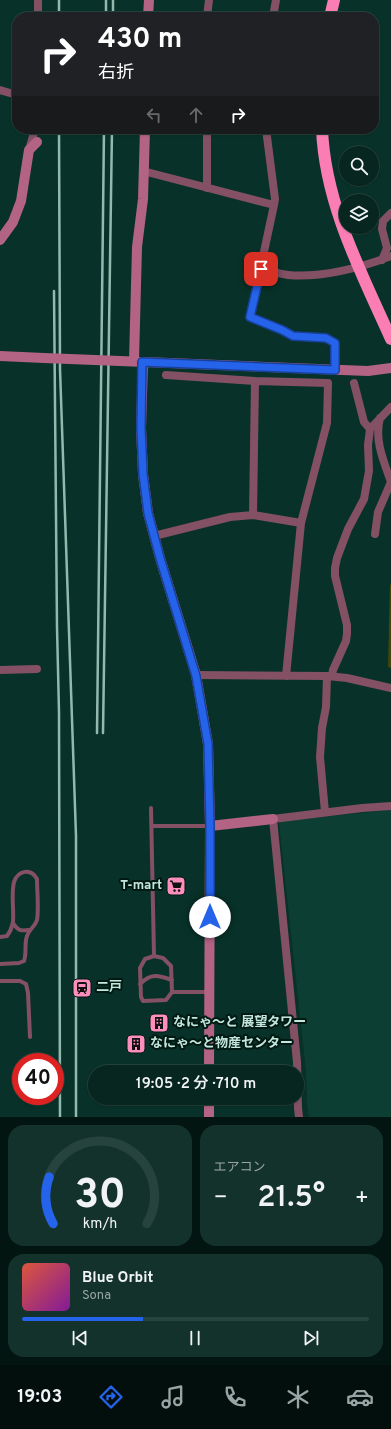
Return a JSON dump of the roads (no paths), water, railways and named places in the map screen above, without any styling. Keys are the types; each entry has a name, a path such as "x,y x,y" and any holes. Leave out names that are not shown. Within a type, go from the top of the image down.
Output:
{"highway":[{"path":"331,12 334,0"},
{"path":"323,134 330,186 337,211 358,267 391,339"}],"street":[{"path":"38,0 38,12"},
{"path":"148,12 149,0"},
{"path":"208,12 209,0"},
{"path":"274,12 276,0"},
{"path":"0,90 12,94"},
{"path":"0,240 13,222 21,201 29,150 34,134"},
{"path":"144,134 143,199 137,247 138,361 143,474 148,513 196,676 208,744 210,826 209,1065"},
{"path":"207,134 207,188"},
{"path":"267,134 275,199 250,317 293,336 326,338 335,343 335,370"},
{"path":"29,150 37,142"},
{"path":"143,171 274,205"},
{"path":"382,260 387,248 382,225 383,221 391,213"},
{"path":"261,269 288,275 319,275 358,267 391,256"},
{"path":"0,356 335,370 368,371 391,368"},
{"path":"166,375 255,381 328,383 327,423 301,523 286,676"},
{"path":"253,515 255,381"},
{"path":"354,383 364,422 370,429"},
{"path":"325,812 320,757 322,728 330,676 346,641 347,634 347,625 337,584 335,568 337,558 348,529 364,499 369,471 368,445 370,429 391,407"},
{"path":"375,534 378,512 391,482 382,458 379,442 378,424 380,417"},
{"path":"154,536 230,517 253,515 301,523"},
{"path":"0,670 36,669"},
{"path":"196,676 330,676 347,678 391,688"},
{"path":"210,826 325,812 391,806"},
{"path":"273,819 297,1062 299,1117"},
{"path":"209,1105 209,1117"}],"lane":[{"path":"151,808 154,956"},
{"path":"152,826 210,826"},
{"path":"0,937 7,936 11,931 13,923 14,883 17,876 23,872 30,871 37,879 37,919 35,926 29,930 21,931 16,929 13,923"},
{"path":"0,964 19,963 24,961 26,955 26,936 29,930"},
{"path":"154,956 163,958 171,966 172,980 172,992 166,1000 143,1001 141,997 140,968 145,959 154,956"},
{"path":"140,985 146,978 155,975 172,980"},
{"path":"0,981 20,981 26,984 28,992 30,1037"},
{"path":"172,992 209,992"}],"railway":[{"path":"59,0 59,12"},
{"path":"106,0 106,12"},
{"path":"113,0 113,12"},
{"path":"59,134 60,369 76,836 76,1117"},
{"path":"97,733 104,134"},
{"path":"103,733 112,134"},
{"path":"54,291 59,712 60,1117"}],"place":[{"name":"T-mart","path":"176,886"},
{"name":"二戸","path":"82,988"},
{"name":"なにゃ～と 展望タワー","path":"159,1023"},
{"name":"なにゃ～と物産センター","path":"136,1044"}]}
